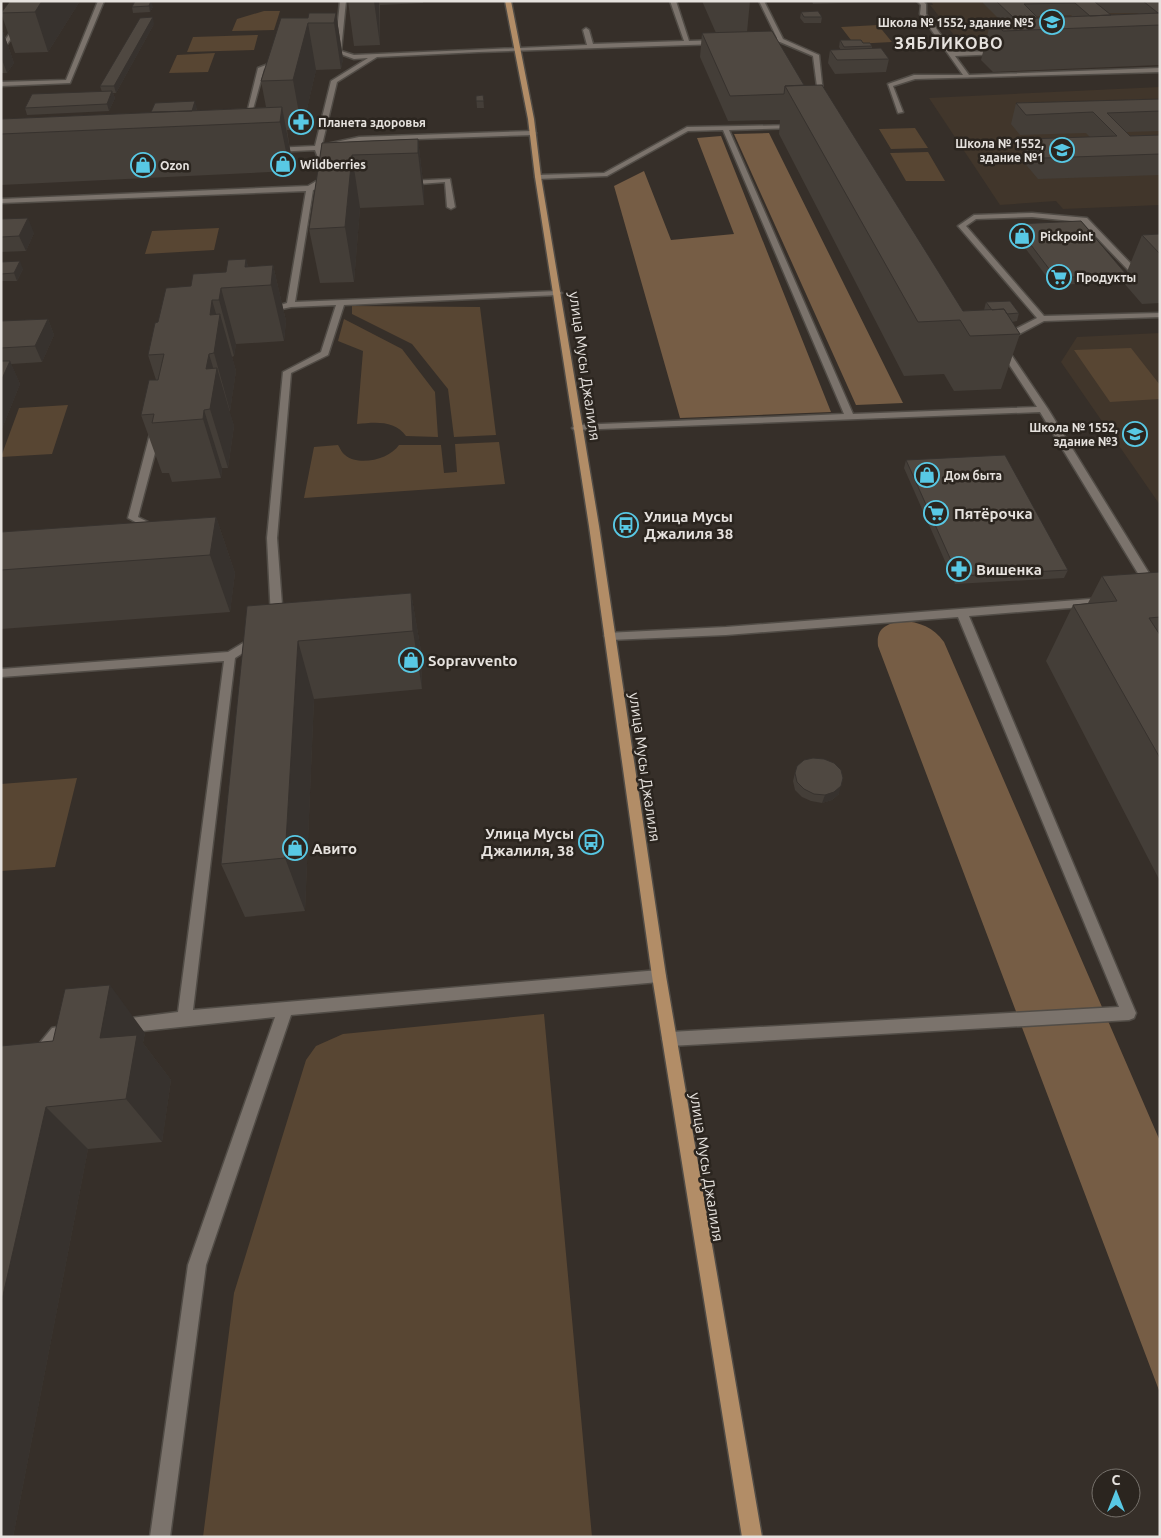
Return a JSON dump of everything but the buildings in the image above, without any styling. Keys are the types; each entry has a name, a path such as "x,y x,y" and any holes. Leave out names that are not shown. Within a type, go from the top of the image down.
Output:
{"main road":[{"name":"улица Мусы Джалиля","path":"508,1 519,49 533,133 538,177 558,293 577,428 593,517 659,976 752,1537"}],"lane":[{"path":"1,52 35,1"},
{"path":"1,84 68,82 102,1"},
{"path":"338,52 343,1"},
{"path":"673,1 688,43"},
{"path":"761,1 781,40"},
{"path":"919,1 924,5 923,14 967,77"},
{"path":"586,30 591,47"},
{"path":"753,41 781,40 816,55 823,108"},
{"path":"329,53 338,52 354,57 725,42"},
{"path":"951,54 1011,52"},
{"path":"291,306 310,188 328,177 318,148 334,81 375,56"},
{"path":"244,133 261,68 285,59"},
{"path":"900,112 890,85 914,76 967,77 1160,70"},
{"path":"538,177 604,175 687,129 808,126"},
{"path":"724,128 850,417"},
{"path":"268,151 318,148 359,139 533,133"},
{"path":"399,183 448,180 451,207"},
{"path":"1,201 330,187"},
{"path":"1042,319 962,226 974,217 1032,215 1084,220 1134,271 1160,270"},
{"path":"262,311 291,306 558,293"},
{"path":"1,673 230,656 278,624 272,538 287,372 325,353 341,303"},
{"path":"1159,599 1043,408 994,339 1042,319 1160,315"},
{"path":"577,428 1043,408"},
{"path":"159,418 133,518 166,535"},
{"path":"1143,599 1159,599"},
{"path":"610,636 726,632 1115,601"},
{"path":"670,1039 1129,1013 962,613"},
{"path":"185,1018 230,656"},
{"path":"106,1028 185,1018 659,976"},
{"path":"160,1537 197,1264 285,1010"},
{"path":"30,1063 57,1033 86,1030"}],"shaded area":[{"name":"Школа № 1552, здание №5","path":"931,1 1160,1 1160,39 974,44 958,40 930,5 933,5"},
{"path":"264,11 280,11 274,30 232,31 237,19"},
{"path":"878,25 892,42 854,44 841,27"},
{"path":"258,35 254,50 187,52 193,37"},
{"path":"215,53 208,72 169,73 177,55"},
{"name":"Школа № 1552, здание №1","path":"1160,87 1160,205 1063,209 1056,201 1000,205 929,98"},
{"path":"915,128 928,148 891,149 879,129"},
{"path":"769,133 903,403 856,405 734,134"},
{"path":"721,136 831,412 680,418 614,186 644,171 671,240 734,234 697,138"},
{"path":"928,152 945,181 906,181 890,153"},
{"path":"219,228 214,250 145,254 152,231"},
{"path":"352,306 480,307 496,435 454,437 448,389 412,344 352,314"},
{"path":"344,319 402,349 435,392 438,437 406,436 396,427 384,423 357,424 363,351 338,341"},
{"name":"Школа № 1552, здание №3","path":"1160,333 1160,505 1061,362 1077,337"},
{"path":"1131,348 1160,385 1160,399 1110,402 1074,350"},
{"path":"68,405 52,454 1,457 19,408"},
{"path":"499,442 505,484 304,498 314,447 338,445 344,454 351,459 366,461 389,454 399,445 441,445 444,473 457,472 455,444"},
{"path":"902,621 926,626 944,642 1160,1141 1160,1393 878,646 880,631 887,625"},
{"path":"77,778 55,867 1,871 1,784"},
{"path":"544,1014 592,1537 203,1537 234,1293 306,1060 316,1046 343,1034"}],"place":[{"name":"Школа № 1552, здание №5","path":"1052,22"},
{"name":"Планета здоровья","path":"301,122"},
{"name":"Школа № 1552, здание №1","path":"1062,150"},
{"name":"Wildberries","path":"283,164"},
{"name":"Ozon","path":"143,165"},
{"name":"Pickpoint","path":"1022,236"},
{"name":"Продукты","path":"1059,277"},
{"name":"Школа № 1552, здание №3","path":"1135,434"},
{"name":"Дом быта","path":"927,475"},
{"name":"Пятёрочка","path":"936,513"},
{"name":"Улица Мусы Джалиля 38","path":"626,525"},
{"name":"Вишенка","path":"959,569"},
{"name":"Sopravvento","path":"411,660"},
{"name":"Улица Мусы Джалиля, 38","path":"591,842"},
{"name":"Авито","path":"295,848"}],"district":[{"name":"ЗЯБЛИКОВО","path":"949,43"}]}
